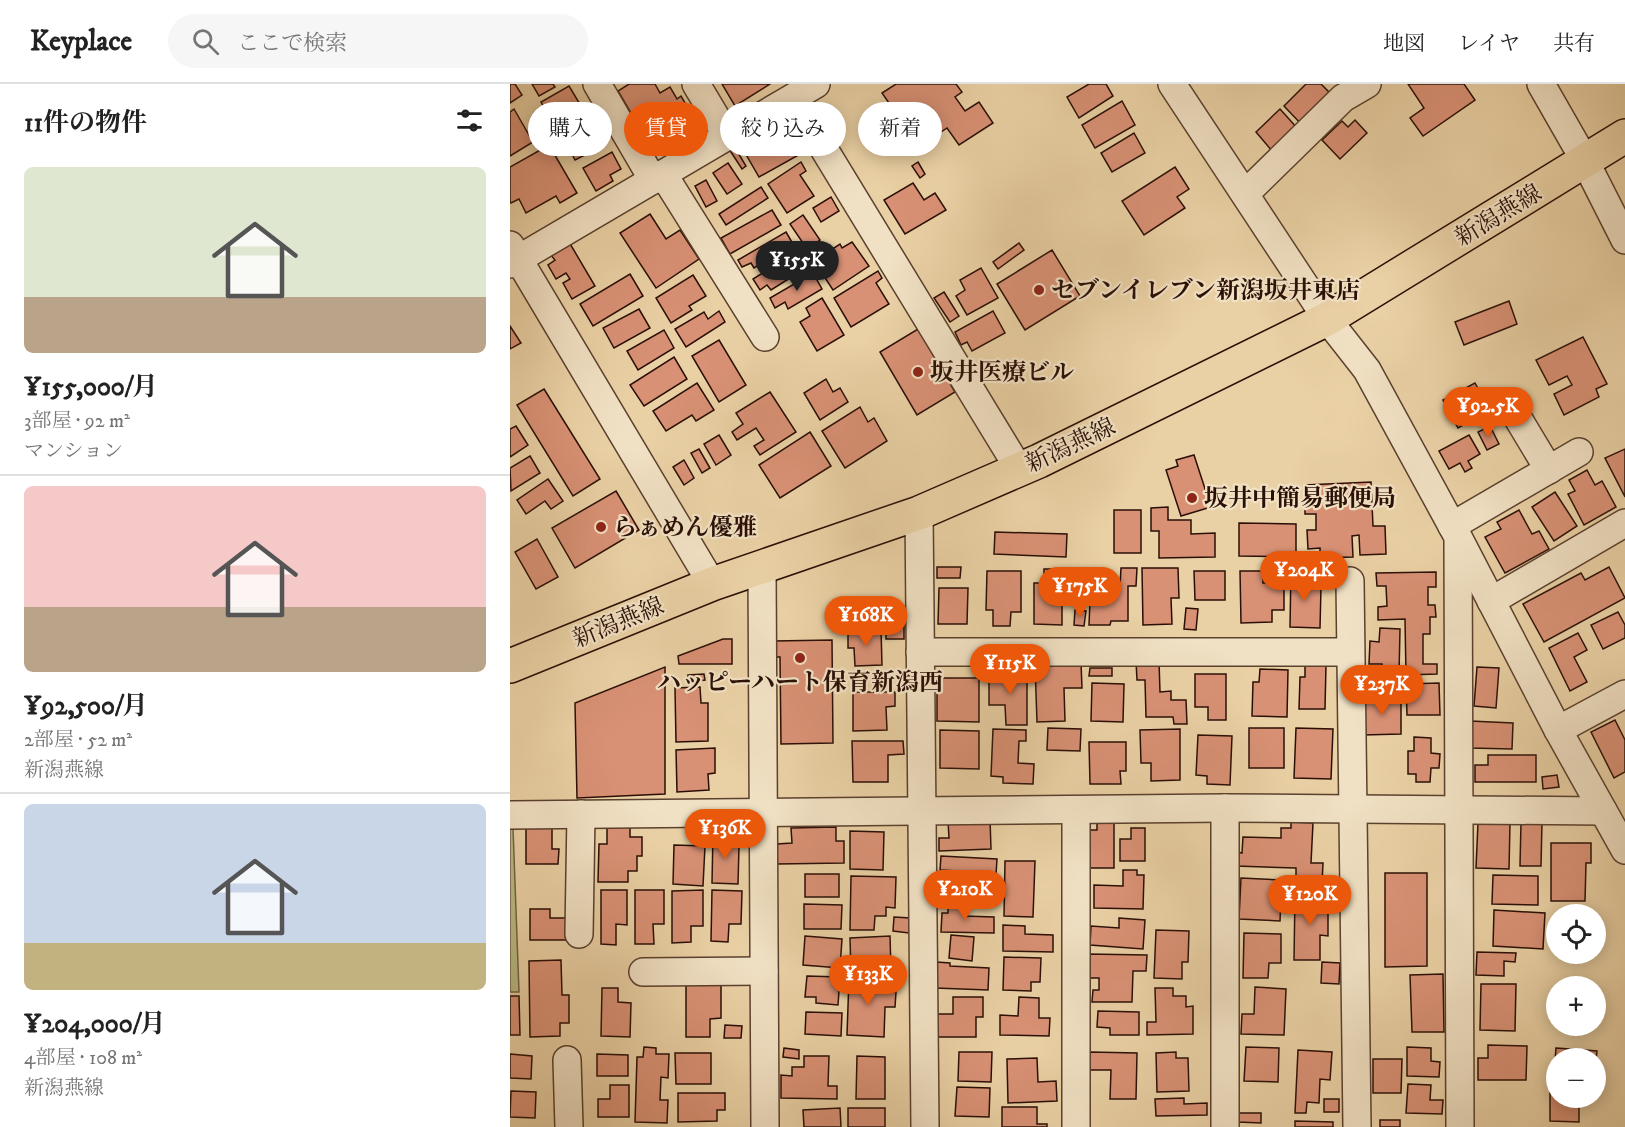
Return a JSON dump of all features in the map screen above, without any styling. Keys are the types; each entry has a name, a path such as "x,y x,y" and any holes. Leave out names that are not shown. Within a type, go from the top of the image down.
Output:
{"main road":[{"name":"新潟燕線","path":"510,666 712,584 919,513 1019,469 1169,398 1327,319 1625,136"}],"street":[{"path":"597,84 765,337"},
{"path":"696,84 720,124"},
{"path":"786,102 816,84"},
{"path":"1172,84 1327,319 1367,370 1455,530 1558,730 1625,850"},
{"path":"1245,194 1343,98 1367,84"},
{"path":"1541,84 1592,157 1625,240"},
{"path":"793,98 1019,469"},
{"path":"712,584 513,256 658,177 720,140"},
{"path":"1516,415 1549,470"},
{"path":"1455,530 1579,452"},
{"path":"919,513 925,1127"},
{"path":"1491,601 1625,523"},
{"path":"1455,530 1459,607 1457,705 1460,809 1460,1127"},
{"path":"762,568 765,1127"},
{"path":"1350,581 1357,1127"},
{"path":"920,652 1350,652"},
{"path":"1558,730 1625,694"},
{"path":"510,815 1225,808 1603,811"},
{"path":"1225,808 1225,1127"},
{"path":"1076,810 1076,1127"},
{"path":"579,934 581,814"},
{"path":"643,972 764,971"},
{"path":"567,1060 568,1127"}],"green space":[{"path":"510,828 513,828 519,992 510,992"}],"building":[{"path":"510,84 515,84 522,95 510,103"},
{"path":"532,84 553,84 555,87 539,96"},
{"path":"629,84 655,84 660,93 670,87 677,99 681,96 685,102 624,102 618,91"},
{"path":"722,84 770,84 741,102 733,102"},
{"path":"896,84 956,84 962,92 955,97 965,111 979,102 993,123 959,145 947,128 942,131 942,102 888,102 882,93"},
{"path":"1089,84 1106,84 1113,96 1079,118 1067,97"},
{"path":"1306,84 1321,84 1333,96 1303,126 1284,106"},
{"path":"1408,84 1464,84 1475,100 1423,136 1410,118 1424,108"},
{"path":"569,86 579,102 541,102"},
{"path":"1122,101 1135,125 1095,148 1082,125"},
{"path":"514,109 528,133 528,145 510,156 510,112"},
{"path":"1280,109 1298,129 1273,152 1256,132"},
{"path":"1355,120 1367,133 1340,159 1322,140 1342,121 1348,127"},
{"path":"1134,133 1145,153 1112,172 1101,153"},
{"path":"612,152 621,169 610,175 613,181 596,191 583,168 605,156 612,156"},
{"path":"530,156 555,156 577,193 560,203 556,196 526,213 519,199 511,203 510,201 510,167"},
{"path":"734,156 740,156 746,166 742,169"},
{"path":"747,156 797,156 759,177"},
{"path":"801,162 806,171 800,175 814,196 787,213 768,184"},
{"path":"918,162 925,174 920,178 912,166"},
{"path":"728,163 742,184 727,194 713,173"},
{"path":"1175,167 1189,189 1177,197 1185,208 1144,235 1122,201"},
{"path":"706,180 717,201 706,207 695,186"},
{"path":"913,183 924,200 935,193 946,210 905,234 884,200"},
{"path":"761,187 768,198 726,225 719,214"},
{"path":"831,197 839,211 821,222 813,208"},
{"path":"772,210 781,225 730,254 721,238"},
{"path":"650,214 666,239 680,230 699,259 656,288 620,233"},
{"path":"803,215 820,240 807,249 790,224"},
{"path":"786,232 793,244 754,268 751,263 742,267 738,260"},
{"path":"569,242 595,286 572,299 563,283 570,279 566,273 556,279 548,265 555,260 550,254"},
{"path":"852,242 869,266 833,290 814,261 840,244 842,248"},
{"path":"1019,243 1024,250 998,269 993,262"},
{"name":"セブンイレブン新潟坂井東店","path":"1052,250 1080,296 1025,330 997,284"},
{"path":"796,252 806,268 771,290 767,285 760,290 753,279"},
{"path":"981,268 998,298 967,315 956,296 965,290 960,280"},
{"path":"878,271 882,278 876,283 889,304 851,327 834,298"},
{"path":"813,273 822,289 788,309 785,302 775,308 770,298"},
{"path":"630,274 643,296 593,326 580,304"},
{"path":"693,275 706,296 689,306 692,310 671,323 656,298"},
{"path":"944,292 959,316 950,322 934,298"},
{"path":"822,298 844,335 817,351 800,322 810,316 806,308"},
{"path":"1509,301 1517,324 1464,345 1455,322"},
{"path":"639,309 650,328 614,348 603,328"},
{"path":"719,311 725,322 686,347 675,329 704,312 708,319"},
{"path":"993,311 1005,333 972,351 967,342 961,345 955,332"},
{"path":"510,326 521,343 510,349"},
{"name":"坂井医療ビル","path":"918,329 955,392 917,415 880,352"},
{"path":"664,330 674,348 638,370 627,351"},
{"path":"1583,337 1607,384 1596,389 1599,397 1564,415 1554,394 1572,385 1567,376 1549,385 1536,360"},
{"path":"719,340 746,385 719,402 692,356"},
{"path":"674,357 687,379 644,406 630,385"},
{"path":"826,379 833,392 840,388 848,402 820,420 804,393"},
{"path":"697,383 714,410 696,421 692,415 666,431 653,411"},
{"path":"1475,383 1490,410 1458,428 1443,400"},
{"path":"544,389 600,479 573,496 517,405"},
{"path":"770,392 796,432 760,455 754,446 764,440 756,428 737,440 732,432 743,424 736,413"},
{"path":"860,407 868,422 874,418 887,441 845,468 822,431"},
{"path":"516,426 528,445 510,457 510,429"},
{"path":"1490,426 1499,444 1487,450 1478,432"},
{"path":"810,432 831,466 780,498 759,465"},
{"path":"719,435 731,455 716,465 704,444"},
{"path":"1469,435 1480,454 1468,461 1472,468 1465,472 1460,463 1449,469 1439,451"},
{"path":"699,449 710,468 702,473 691,453"},
{"path":"1625,449 1625,497 1605,458"},
{"path":"1194,455 1211,507 1181,516 1166,470 1178,466 1176,460"},
{"path":"530,456 540,473 511,491 510,468"},
{"path":"684,460 694,478 684,485 673,467"},
{"path":"1587,470 1595,485 1602,481 1616,507 1584,525 1568,494 1575,491 1569,480"},
{"path":"548,479 563,501 551,509 545,501 526,514 517,500"},
{"path":"1371,482 1373,526 1385,526 1386,554 1360,555 1359,535 1352,536 1353,557 1320,558 1320,548 1308,549 1307,530 1316,530 1316,514 1305,514 1305,485"},
{"path":"616,491 639,530 575,568 552,528"},
{"path":"1555,492 1577,526 1554,541 1532,507"},
{"path":"1168,507 1168,520 1191,520 1191,534 1215,533 1215,557 1159,558 1159,531 1151,531 1151,508"},
{"path":"1114,510 1141,510 1141,553 1114,553"},
{"path":"1519,510 1532,534 1539,531 1549,549 1505,573 1485,537 1501,529 1497,522"},
{"path":"1239,523 1296,524 1296,557 1239,556"},
{"path":"995,532 1067,534 1066,557 994,554"},
{"path":"537,539 558,577 536,589 515,552"},
{"path":"937,567 961,567 960,578 937,578"},
{"path":"1609,567 1625,598 1544,642 1523,604 1581,573 1585,580"},
{"path":"1121,568 1137,568 1136,586 1128,586 1128,621 1111,621 1110,625 1089,625 1091,576 1108,577 1108,586 1120,586"},
{"path":"1142,568 1178,568 1179,598 1171,598 1172,624 1143,625"},
{"path":"1044,569 1071,569 1070,603 1062,603 1062,625 1034,624 1034,583 1044,583"},
{"path":"1291,569 1306,569 1306,586 1321,587 1320,628 1290,627"},
{"path":"987,571 1021,571 1021,612 1011,612 1010,626 993,626 993,610 986,610"},
{"path":"1194,571 1225,571 1225,600 1195,600"},
{"path":"1240,571 1263,571 1263,583 1284,583 1284,610 1272,610 1272,622 1241,623"},
{"path":"1436,572 1436,587 1428,587 1428,605 1435,605 1436,617 1430,617 1430,634 1423,634 1423,664 1437,664 1437,674 1406,675 1405,619 1378,620 1378,607 1387,606 1386,586 1377,586 1376,573"},
{"path":"939,588 968,588 967,624 938,624"},
{"path":"1186,608 1198,609 1196,630 1184,629"},
{"path":"1075,610 1086,611 1084,626 1074,625"},
{"path":"1618,612 1625,625 1625,638 1603,649 1591,625"},
{"path":"886,623 904,623 904,639 886,639"},
{"path":"1380,628 1400,629 1399,675 1382,675 1382,664 1369,664 1370,641 1379,642"},
{"path":"881,629 882,665 855,666 854,648 848,648 848,630"},
{"path":"1578,633 1587,650 1574,657 1587,682 1570,691 1549,648"},
{"path":"723,639 732,639 732,664 679,664 678,656"},
{"path":"832,640 833,743 781,744 780,657 774,657 774,641"},
{"path":"1136,661 1159,661 1160,692 1171,691 1171,700 1186,700 1187,724 1174,724 1173,717 1146,717 1145,680 1137,680"},
{"path":"1081,663 1082,688 1064,688 1065,721 1037,722 1035,665"},
{"path":"1305,664 1326,665 1325,709 1299,709 1300,677 1305,677"},
{"path":"665,667 665,794 577,798 575,703"},
{"path":"1477,667 1499,668 1496,708 1474,706"},
{"path":"1090,668 1112,668 1112,676 1089,676"},
{"path":"1260,669 1288,670 1287,717 1252,716 1253,682 1259,682"},
{"path":"989,671 1027,671 1027,725 1006,725 1005,705 989,705"},
{"path":"704,674 705,680 688,682 688,675"},
{"path":"1195,674 1226,674 1226,720 1208,720 1208,707 1195,707"},
{"path":"937,678 979,678 979,722 937,721"},
{"path":"1092,683 1124,684 1123,722 1091,721"},
{"path":"1439,683 1440,715 1407,715 1406,684"},
{"path":"700,687 701,703 708,703 708,741 676,742 675,688"},
{"path":"853,692 895,692 895,706 886,707 887,730 853,731"},
{"path":"1401,697 1401,734 1363,735 1363,698"},
{"path":"1615,720 1625,740 1625,772 1614,778 1591,732"},
{"path":"1470,721 1513,723 1512,749 1470,748"},
{"path":"1048,728 1081,729 1080,751 1047,750"},
{"path":"1249,728 1284,728 1284,768 1249,768"},
{"path":"1296,728 1333,729 1331,779 1294,778"},
{"path":"993,729 1026,730 1026,741 1019,741 1018,763 1034,764 1033,784 1003,783 1003,777 991,776"},
{"path":"1180,729 1180,780 1151,781 1151,763 1141,763 1140,730"},
{"path":"940,730 979,731 979,769 940,768"},
{"path":"1198,735 1232,736 1230,785 1207,784 1207,776 1196,775"},
{"path":"1414,737 1431,738 1431,753 1440,754 1439,768 1431,768 1430,782 1416,782 1416,774 1408,774 1408,751 1414,751"},
{"path":"852,741 903,741 904,754 888,755 888,782 853,782"},
{"path":"1089,742 1126,742 1126,771 1120,771 1121,784 1090,784"},
{"path":"715,748 715,773 708,774 709,790 677,792 676,750"},
{"path":"1488,755 1536,755 1536,782 1475,782 1475,765 1488,765"},
{"path":"1557,775 1559,787 1543,789 1542,777"},
{"path":"990,819 991,849 939,851 939,838 949,838 948,821"},
{"path":"1114,822 1114,868 1089,868 1089,830 1097,830 1097,823"},
{"path":"1291,822 1313,823 1311,863 1323,863 1322,884 1296,883 1296,868 1236,866 1237,852 1242,853 1243,837 1281,838 1281,828 1291,828"},
{"path":"1521,822 1542,822 1541,866 1520,866"},
{"path":"526,823 552,823 552,849 559,849 558,864 526,864"},
{"path":"607,823 630,823 630,837 642,837 642,856 637,856 637,871 628,871 628,882 598,882 599,844 607,844"},
{"path":"1478,823 1510,824 1509,869 1476,868"},
{"path":"836,827 836,841 844,841 844,863 777,864 777,844 792,843 791,828"},
{"path":"1131,828 1145,828 1145,861 1120,861 1120,839 1131,839"},
{"path":"850,831 884,832 883,870 850,869"},
{"path":"713,833 731,834 731,847 739,847 738,884 712,883"},
{"path":"1551,843 1591,843 1591,863 1586,863 1585,901 1551,901"},
{"path":"674,845 705,846 703,886 673,884"},
{"path":"941,856 997,859 995,890 956,889 957,871 940,870"},
{"path":"1005,861 1035,861 1033,917 1004,916"},
{"path":"1123,870 1137,870 1137,875 1144,875 1143,909 1094,908 1094,885 1123,886"},
{"path":"1385,873 1427,873 1427,966 1385,967"},
{"path":"805,874 839,874 839,897 805,897"},
{"path":"1493,875 1538,876 1538,905 1492,904"},
{"path":"851,876 896,877 895,908 886,907 886,916 875,916 874,930 850,930"},
{"path":"936,877 951,879 949,892 935,890"},
{"path":"1241,878 1282,880 1280,921 1239,919"},
{"path":"601,890 627,890 627,925 616,924 616,945 601,944"},
{"path":"635,890 664,890 664,924 653,924 654,944 635,944"},
{"path":"703,890 703,926 691,926 691,942 672,943 672,891"},
{"path":"712,890 742,891 741,924 729,924 728,942 711,941"},
{"path":"1295,895 1328,896 1328,936 1320,935 1320,960 1294,960"},
{"path":"948,901 964,901 964,916 994,917 994,933 941,932 942,913 948,913"},
{"path":"804,904 842,905 841,929 804,929"},
{"path":"530,909 550,909 550,918 568,918 567,940 530,940"},
{"path":"1494,910 1545,913 1543,949 1493,946"},
{"path":"894,917 910,918 909,933 893,931"},
{"path":"1119,918 1145,920 1143,949 1090,945 1091,926 1119,928"},
{"path":"1003,925 1025,926 1025,934 1053,935 1053,952 1003,951"},
{"path":"1156,930 1189,931 1188,962 1182,962 1182,979 1154,978"},
{"path":"1244,933 1281,934 1281,963 1269,963 1268,978 1243,978"},
{"path":"951,935 974,937 972,961 949,958"},
{"path":"805,936 842,939 840,968 803,965"},
{"path":"890,936 891,971 851,973 850,938"},
{"path":"1477,952 1516,953 1515,962 1504,961 1504,976 1476,975"},
{"path":"1087,954 1147,955 1146,971 1133,971 1132,1002 1092,1002 1093,990 1099,990 1099,978 1087,978"},
{"path":"1004,957 1041,958 1040,982 1031,982 1031,991 1003,990"},
{"path":"561,960 562,995 569,995 569,1023 560,1023 560,1036 530,1037 529,961"},
{"path":"936,962 950,963 950,966 989,968 988,990 935,988"},
{"path":"1322,962 1340,963 1339,984 1321,983"},
{"path":"1443,974 1444,1032 1412,1032 1410,975"},
{"path":"807,976 840,977 838,1005 816,1003 816,997 805,997"},
{"path":"849,978 889,979 888,991 896,992 895,1007 885,1007 884,1037 847,1035"},
{"path":"1481,984 1516,984 1515,1031 1480,1030"},
{"path":"686,985 721,985 721,1018 710,1019 710,1037 686,1037"},
{"path":"1255,987 1286,989 1284,1035 1241,1034 1242,1014 1254,1014"},
{"path":"602,988 618,988 618,1002 631,1003 630,1037 601,1036"},
{"path":"1155,988 1173,988 1173,996 1186,996 1186,1007 1193,1006 1193,1034 1147,1035 1147,1022 1156,1022"},
{"path":"510,996 519,996 520,1035 510,1035"},
{"path":"953,997 983,997 983,1017 976,1017 976,1037 936,1037 936,1014 953,1014"},
{"path":"1019,997 1039,998 1039,1018 1050,1018 1049,1036 1000,1035 1000,1015 1018,1016"},
{"path":"1098,1011 1139,1012 1139,1035 1110,1035 1110,1028 1097,1027"},
{"path":"806,1012 842,1013 841,1036 805,1034"},
{"path":"725,1025 742,1026 741,1038 724,1038"},
{"path":"1488,1045 1527,1046 1526,1080 1478,1080 1478,1058 1488,1058"},
{"path":"644,1047 656,1048 656,1054 669,1054 668,1078 661,1077 660,1100 668,1100 667,1123 635,1122 637,1057 643,1057"},
{"path":"1246,1047 1279,1048 1278,1082 1244,1081"},
{"path":"1407,1047 1431,1048 1431,1061 1440,1062 1439,1077 1407,1076"},
{"path":"784,1048 799,1050 799,1059 783,1057"},
{"path":"1298,1050 1332,1052 1330,1080 1320,1079 1319,1103 1307,1102 1306,1113 1295,1113"},
{"path":"959,1052 992,1052 991,1082 958,1081"},
{"path":"1090,1052 1137,1053 1136,1099 1110,1099 1111,1070 1090,1070"},
{"path":"1176,1052 1176,1058 1188,1058 1189,1091 1157,1092 1156,1053"},
{"path":"675,1053 711,1053 711,1084 676,1084"},
{"path":"510,1054 532,1056 531,1079 510,1078"},
{"path":"597,1054 628,1055 628,1076 597,1076"},
{"path":"804,1056 829,1056 828,1086 837,1086 837,1099 781,1098 781,1075 792,1076 792,1067 804,1067"},
{"path":"857,1056 885,1057 885,1099 856,1099"},
{"path":"1037,1058 1038,1082 1056,1081 1057,1101 1008,1103 1007,1059"},
{"path":"1373,1059 1402,1059 1401,1093 1373,1093"},
{"path":"1408,1084 1431,1085 1430,1100 1443,1100 1442,1114 1406,1113"},
{"path":"610,1085 629,1085 629,1117 598,1117 598,1099 610,1099"},
{"path":"957,1087 990,1088 989,1117 955,1116"},
{"path":"511,1091 536,1092 535,1118 510,1117"},
{"path":"678,1093 725,1093 725,1110 717,1110 717,1121 678,1122"},
{"path":"1184,1098 1184,1104 1207,1103 1207,1115 1156,1116 1155,1099"},
{"path":"1324,1099 1339,1099 1339,1112 1324,1112"},
{"path":"1002,1107 1037,1107 1037,1124 1047,1124 1047,1127 1002,1127"},
{"path":"840,1108 841,1127 804,1127 803,1110"},
{"path":"848,1108 885,1108 885,1127 848,1127"},
{"path":"1550,1108 1579,1108 1579,1122 1550,1121"},
{"path":"1238,1113 1261,1113 1261,1123 1238,1122"},
{"path":"1380,1120 1400,1120 1400,1127 1380,1127"},
{"path":"1295,1121 1333,1122 1333,1127 1295,1127"}],"place":[{"name":"セブンイレブン新潟坂井東店","path":"1039,290"},
{"name":"坂井医療ビル","path":"918,372"},
{"name":"坂井中簡易郵便局","path":"1192,498"},
{"name":"らぁめん優雅","path":"601,527"},
{"name":"ハッピーハート保育新潟西","path":"800,658"}]}
